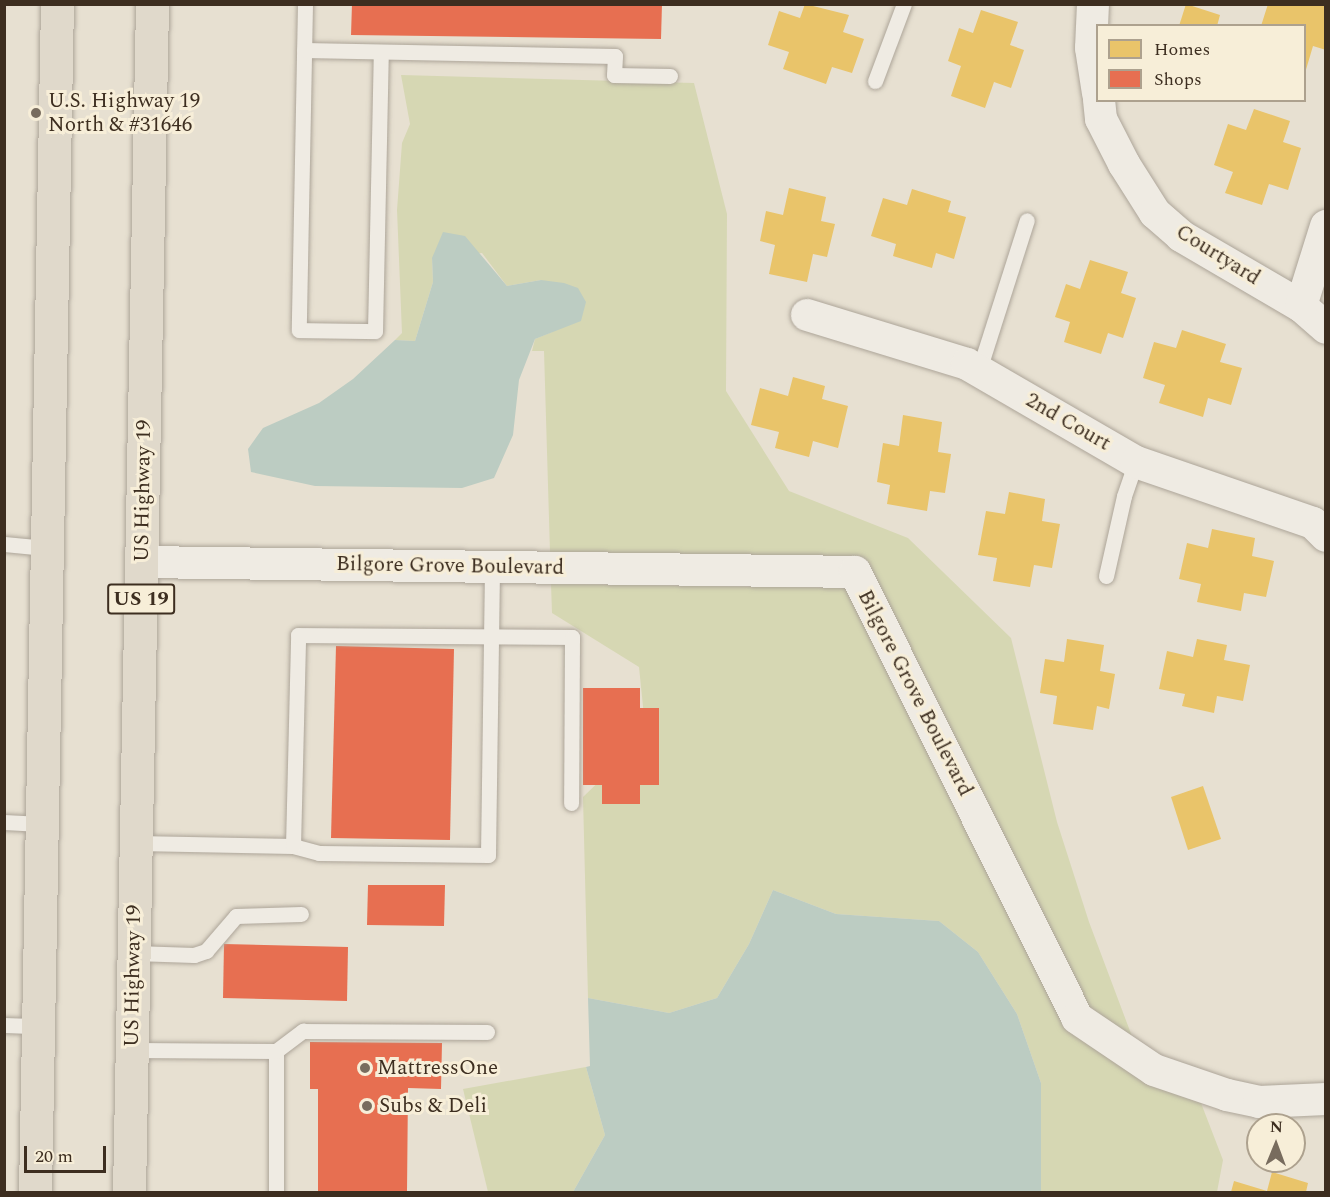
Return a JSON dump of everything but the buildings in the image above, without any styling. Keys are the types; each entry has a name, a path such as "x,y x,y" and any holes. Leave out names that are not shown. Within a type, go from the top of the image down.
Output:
{"highway":[{"path":"35,1192 57,4"},
{"name":"US Highway 19","path":"129,1192 152,4"}],"street":[{"path":"1093,4 1091,48 1096,80"},
{"name":"Courtyard","path":"1099,102 1101,119 1124,164 1155,213 1180,236 1302,306 1326,328"},
{"path":"1302,306 1326,226"},
{"name":"2nd Court","path":"807,315 979,370 1136,462 1313,523 1326,536"},
{"name":"Bilgore Grove Boulevard","path":"142,562 855,572 1077,1018 1113,1045 1154,1070 1227,1095 1259,1102 1326,1099"}],"lane":[{"path":"305,4 299,330 375,331 381,51"},
{"path":"875,81 901,5"},
{"path":"304,50 615,56 614,75 670,76"},
{"path":"979,370 1028,220"},
{"path":"1106,576 1124,496 1136,462"},
{"path":"4,544 46,548"},
{"path":"136,843 293,846 320,853 488,855 492,567"},
{"path":"293,846 298,635 492,634 572,637 571,803"},
{"path":"4,822 41,824"},
{"path":"134,953 194,955 207,951 236,916 301,914"},
{"path":"4,1025 39,1026"},
{"path":"132,1050 276,1051 303,1032 488,1032"},
{"path":"276,1051 276,1192"}],"green space":[{"path":"401,75 694,83 727,214 726,391 789,491 908,538 1011,638 1057,822 1089,922 1133,1039 1088,1007 867,564 550,552 544,351 532,351 535,339 552,332 541,280 507,286 482,253 432,258 433,282 415,341 395,340 402,333 397,210 402,143 410,124"},
{"path":"551,584 847,588 1070,1031 1147,1084 1201,1103 1223,1160 1217,1192 1041,1192 1041,1083 1017,1014 978,952 939,921 836,914 773,890 749,944 717,998 669,1013 588,998 583,797 646,736 639,667 552,613"},
{"path":"586,1067 605,1135 573,1192 488,1192 463,1089"}],"shaded area":[{"path":"443,232 465,236 507,286 541,280 564,283 578,288 586,302 581,321 535,339 519,380 513,435 494,478 462,488 315,486 251,472 248,449 263,428 319,403 353,379 395,340 415,341 433,282 432,258"},
{"path":"773,890 836,914 939,921 978,952 1017,1014 1041,1083 1041,1192 573,1192 605,1135 586,1067 590,1066 588,998 669,1013 717,998 749,944"}],"place":[{"name":"U.S. Highway 19 North & #31646","path":"36,113"},
{"name":"MattressOne","path":"365,1068"},
{"name":"Subs & Deli","path":"367,1106"}]}
